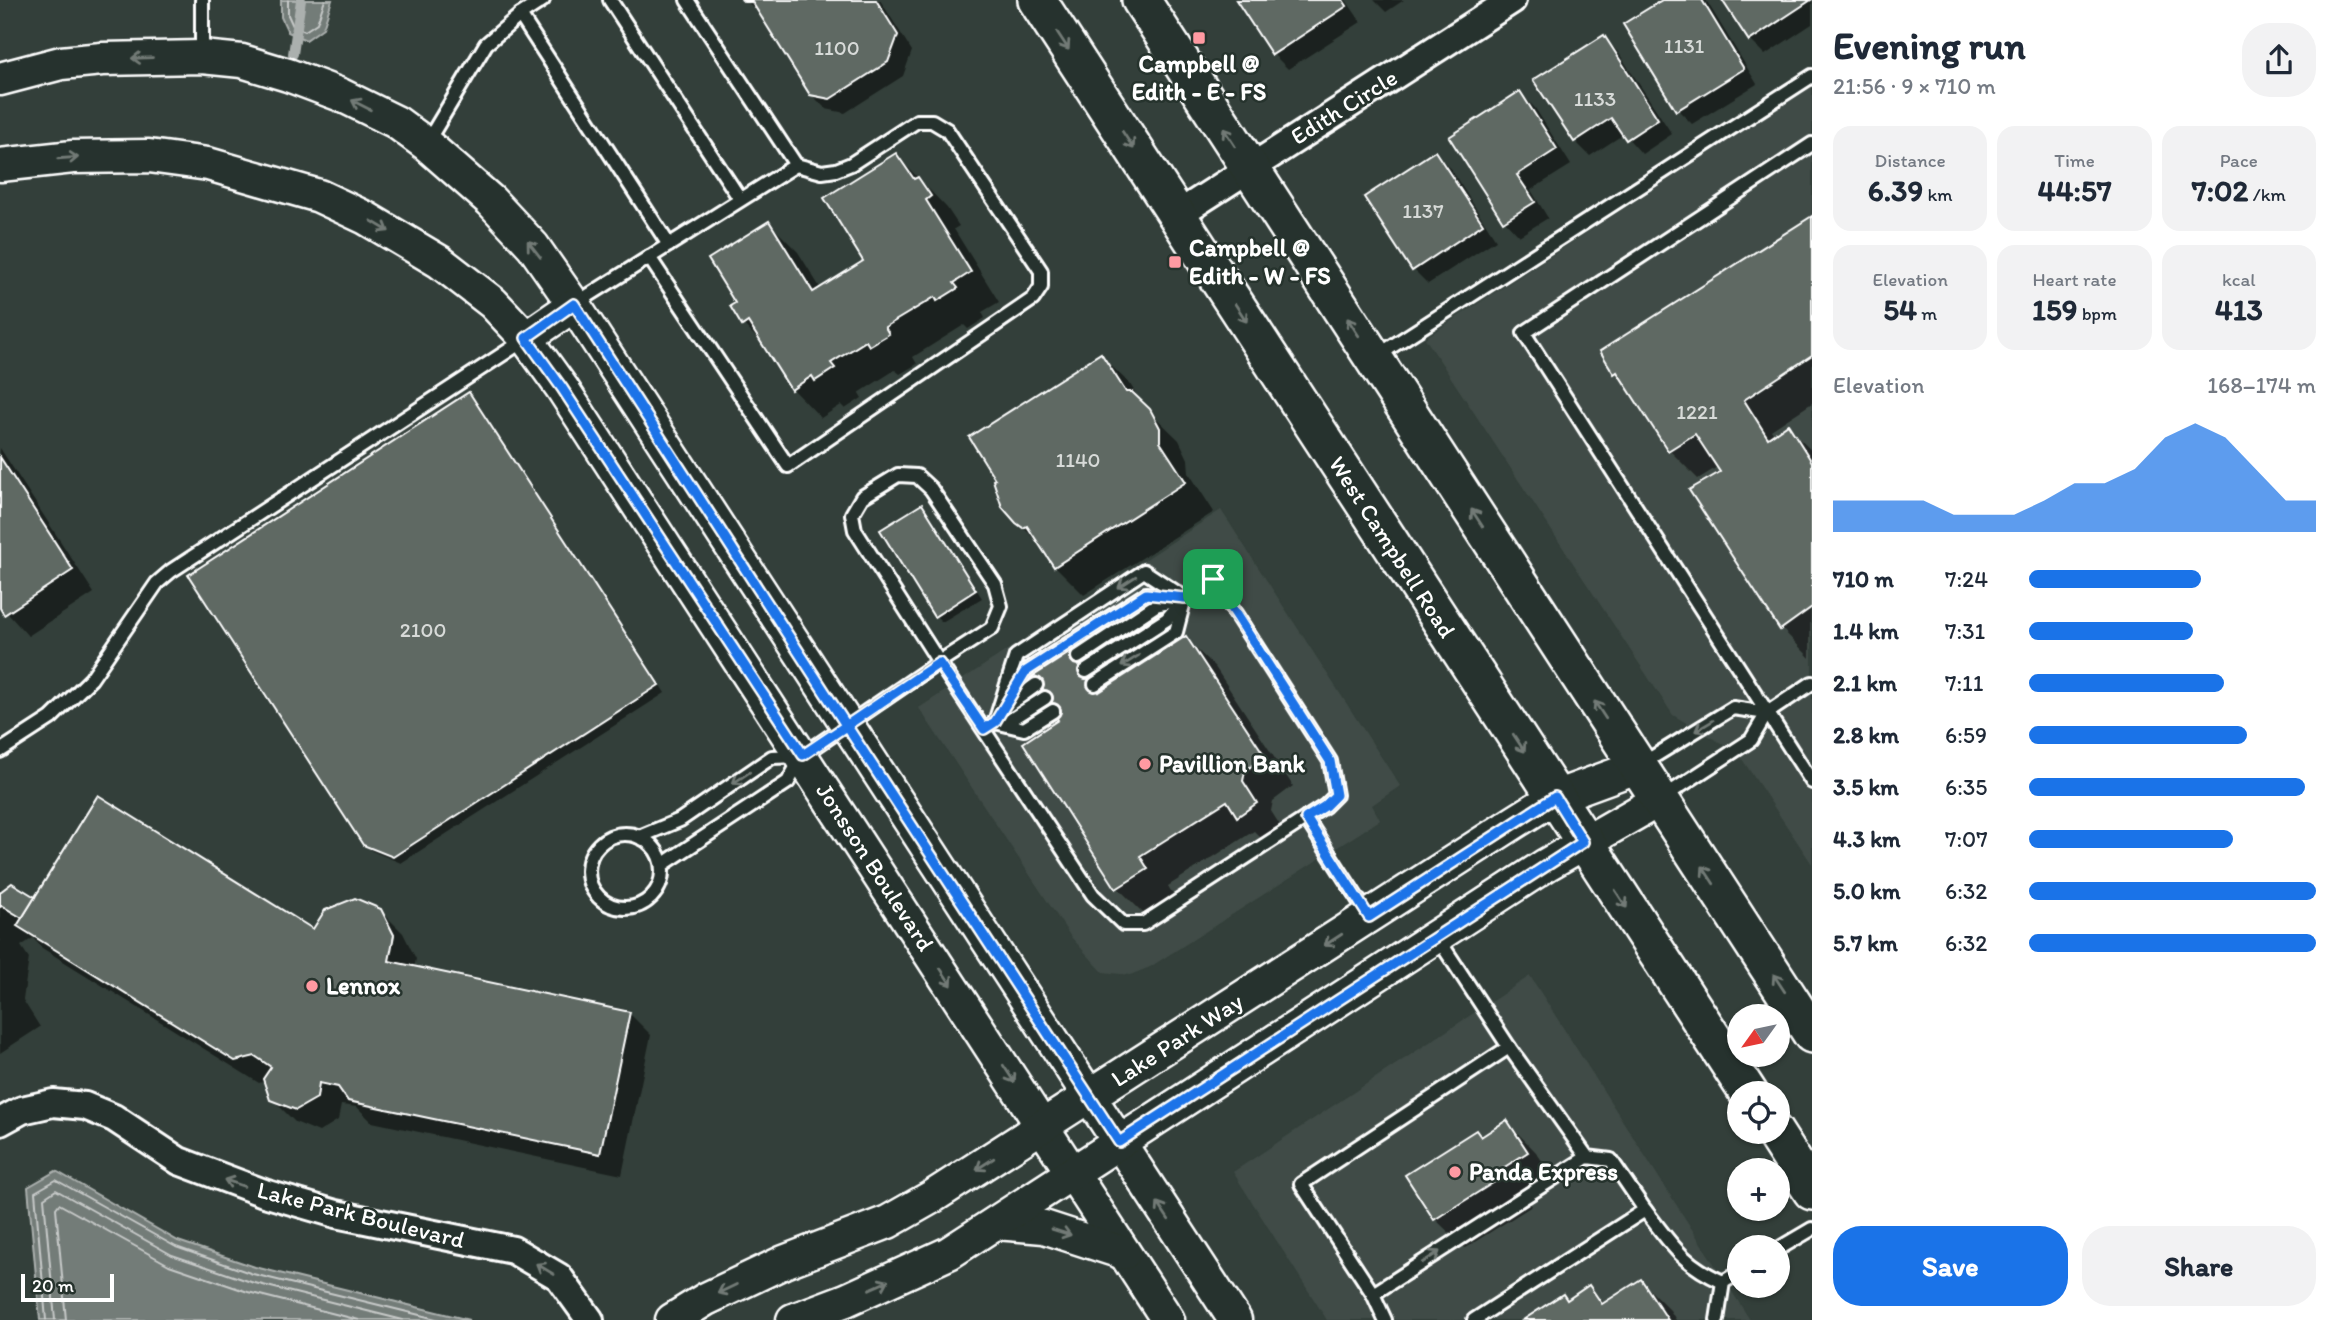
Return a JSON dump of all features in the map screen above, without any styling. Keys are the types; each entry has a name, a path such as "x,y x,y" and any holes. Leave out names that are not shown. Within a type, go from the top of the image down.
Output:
{"main road":[{"name":"West Campbell Road","path":"1037,0 1740,1081"},
{"path":"1141,0 1812,1034"},
{"path":"1790,1142 1812,1191"}],"street":[{"name":"Edith Circle","path":"1177,215 1513,0"},
{"path":"0,79 61,64 102,59 202,57 242,61 341,95 396,122 426,144 491,201 533,246 574,304 1235,1320"},
{"name":"Jonsson Boulevard","path":"0,165 73,157 149,156 208,164 319,196 366,218 440,262 493,303 526,338 562,388 1168,1320"},
{"path":"526,338 574,304"},
{"name":"Lake Park Way","path":"672,1320 706,1300 784,1262 888,1222 932,1197 1555,797 1637,767"},
{"path":"793,1320 846,1300 949,1253 1583,842 1659,800"},
{"name":"Lake Park Boulevard","path":"0,1122 22,1110 53,1103 85,1106 114,1118 179,1161 264,1193 337,1214 513,1250 559,1277 590,1320"},
{"path":"996,1223 1044,1227 1124,1253"}],"lane":[{"path":"202,0 202,57"},
{"path":"426,144 485,44 543,0"},
{"path":"610,0 740,199"},
{"path":"649,257 788,466 1033,299 1041,287 1041,271 947,130 932,121 917,121 851,164 836,170 822,172 796,165 687,0"},
{"path":"520,15 669,245"},
{"path":"1373,359 1812,76"},
{"path":"1812,144 1524,333 1812,782"},
{"path":"574,304 796,165"},
{"path":"0,751 51,718 91,679 157,583 171,571 526,338"},
{"path":"662,865 788,782 803,755 846,725 939,663 992,628 1001,606 995,584 932,489 917,476 898,475 862,497 852,514 855,530 939,663 989,725 1093,895 1123,924 1143,924 1325,806 1336,795 1330,761 1213,579 1185,598 1167,619 1086,671"},
{"path":"989,725 1016,656 1132,579 1144,572 1185,598"},
{"path":"989,725 1025,672 1146,594 1185,598"},
{"path":"1078,657 1156,606 1185,598"},
{"path":"1095,684 1176,632 1185,598"},
{"path":"1659,800 1751,740 1766,713 1812,683"},
{"path":"989,725 1013,700 1036,685"},
{"path":"989,725 1009,720 1045,698"},
{"path":"1637,767 1733,708 1766,713"},
{"path":"989,725 1024,729 1053,711"},
{"path":"639,837 680,820 772,757 803,755"},
{"path":"1306,818 1369,917"},
{"path":"627,834 639,837 658,853 662,865 662,878 657,891 649,900 638,906 612,906 601,899 593,889 589,864 594,852 614,836 627,834"},
{"path":"1436,937 1587,1157"},
{"path":"1384,1320 1373,1294 1301,1184 1509,1047"},
{"path":"1373,1294 1587,1157 1611,1160 1681,1257 1699,1272 1723,1282"},
{"path":"1474,1320 1645,1210"},
{"path":"1790,1242 1812,1229"},
{"path":"1723,1282 1727,1280"},
{"path":"1717,1320 1723,1282"}],"shaded area":[{"path":"1812,86 1812,864 1738,753 1673,715 1425,338"},
{"path":"1221,510 1400,786 1372,805 1380,820 1150,967 1130,975 1103,972 1071,937 919,708"},
{"path":"1530,976 1727,1284 1727,1298 1736,1298 1750,1320 1327,1320 1233,1172"}],"water":[{"path":"281,0 332,0 323,28 306,40 288,32 281,17"},
{"path":"56,1171 178,1241 255,1267 469,1320 40,1320 28,1187"}],"building":[{"path":"742,0 876,0 898,35 888,62 830,99 810,95 752,2"},
{"path":"1236,0 1343,0 1347,6 1272,55"},
{"path":"1662,0 1702,0 1744,69 1676,111 1623,24"},
{"path":"1722,0 1811,0 1749,41"},
{"path":"1604,35 1658,119 1626,140 1611,118 1574,142 1533,80"},
{"path":"1520,91 1557,149 1517,175 1535,202 1503,222 1449,137"},
{"path":"1435,151 1483,224 1412,271 1364,197"},
{"path":"896,153 914,179 918,177 931,196 926,200 971,272 954,283 958,288 937,301 935,297 885,327 889,334 869,346 866,341 831,363 835,368 815,381 812,376 791,390 748,322 742,326 730,306 735,303 708,259 769,221 813,292 863,261 824,198"},
{"path":"1812,216 1812,355 1744,400 1768,438 1788,424 1812,462 1812,607 1780,630 1689,490 1720,472 1695,434 1668,451 1617,372 1614,374 1600,351"},
{"path":"1101,353 1126,392 1132,392 1150,409 1160,428 1160,442 1186,482 1054,567 1027,526 1023,528 1016,523 1002,507 993,480 995,479 969,437"},
{"path":"469,392 659,685 393,857 363,845 188,575"},
{"path":"0,457 73,570 4,615 0,608"},
{"path":"922,504 976,590 934,617 880,530"},
{"name":"Pavillion Bank","path":"1186,636 1265,756 1245,771 1243,781 1257,803 1237,817 1227,801 1140,856 1148,869 1116,889 1023,743 1058,720 1027,672 1070,645 1099,692"},
{"name":"Lennox","path":"98,795 313,929 325,910 355,898 381,909 394,935 389,961 630,1012 600,1154 348,1101 338,1087 319,1083 317,1098 296,1110 270,1100 263,1079 271,1067 255,1056 235,1061 17,926"},
{"path":"12,883 35,897 22,918 0,907 0,892"},
{"name":"Panda Express","path":"1507,1120 1528,1152 1500,1170 1504,1176 1434,1220 1405,1175 1476,1130 1481,1137"},
{"path":"1641,1279 1668,1320 1523,1320 1563,1294 1567,1300 1589,1285 1602,1304"}],"waterway":[{"path":"293,54 301,0"}],"place":[{"name":"Campbell @ Edith - E - FS","path":"1199,38"},
{"name":"Campbell @ Edith - W - FS","path":"1175,262"},
{"name":"Pavillion Bank","path":"1145,764"},
{"name":"Lennox","path":"312,986"},
{"name":"Panda Express","path":"1455,1172"}],"route":[{"path":"1213,579 1185,598 1146,594 1025,672 995,722 984,729 939,663 846,725 803,755 562,388 526,338 574,304 846,725 1119,1142 1583,842 1555,797 1369,917 1306,818 1336,795 1330,761 1213,579"}]}
